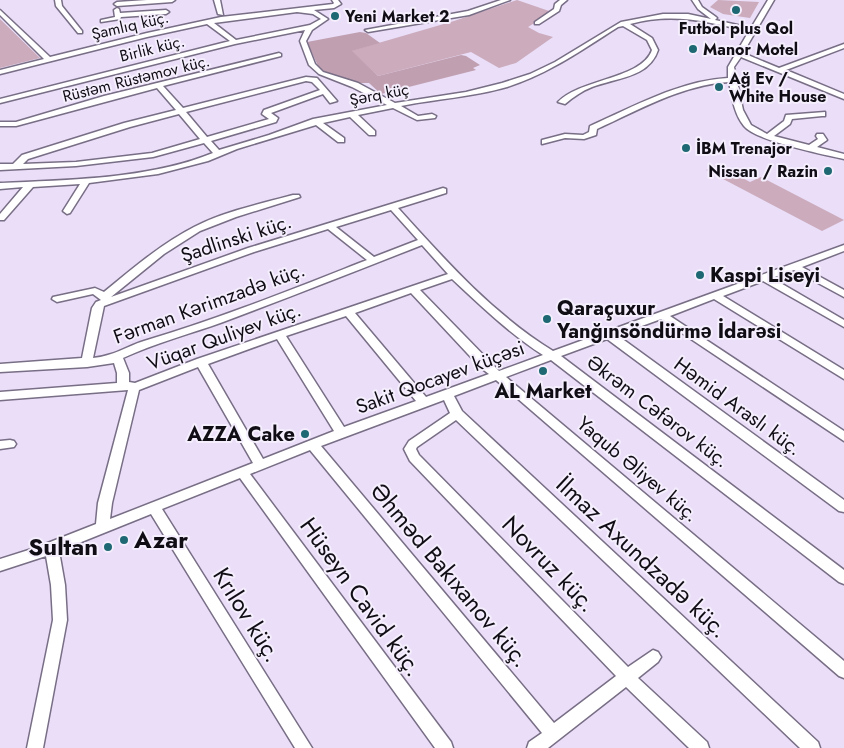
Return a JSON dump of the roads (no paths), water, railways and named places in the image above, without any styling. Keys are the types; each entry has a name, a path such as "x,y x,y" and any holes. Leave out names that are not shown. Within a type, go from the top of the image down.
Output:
{"street":[{"path":"68,0 58,1 59,6 80,32"},
{"path":"103,21 116,19 120,2 172,0"},
{"path":"218,0 221,14"},
{"name":"Şamlıq küç.","path":"0,72 144,35 254,14 334,6 338,4 335,0"},
{"path":"368,30 469,13 507,0"},
{"path":"695,0 700,8 716,21"},
{"path":"771,0 731,67 736,102 742,118 748,126 767,137 844,157"},
{"path":"537,23 557,10 558,2"},
{"name":"Şamlıq küç.","path":"297,10 315,12 324,17 322,22 312,27 304,37 303,43 314,68 325,75 356,85 394,105"},
{"path":"0,12 48,59"},
{"path":"118,15 166,12"},
{"name":"Şərq küç","path":"0,186 86,181 174,168 316,121 394,105 466,94 517,81 557,63 623,23 650,17 694,17 754,30"},
{"path":"209,22 235,42"},
{"path":"562,102 590,85 634,72 653,58 655,50 650,39 623,23"},
{"name":"Birlik küç.","path":"0,102 235,42 312,27"},
{"path":"780,70 844,46"},
{"path":"740,54 844,97"},
{"name":"Rüstəm Rüstəmov küç.","path":"0,124 16,124 279,56"},
{"path":"16,166 25,157 127,125 306,79 314,80 333,101"},
{"path":"544,142 566,136 584,137 593,133 593,128 664,96 702,84 732,80"},
{"path":"684,84 694,81 702,84"},
{"path":"159,86 218,154"},
{"path":"0,167 114,160 153,155 273,120 274,118 266,114 266,112 325,92"},
{"path":"394,105 416,118 422,119 432,116"},
{"path":"351,114 372,133"},
{"path":"767,137 788,122 791,116 822,114"},
{"path":"316,121 341,140"},
{"path":"810,148 823,140 820,136"},
{"path":"67,211 86,181"},
{"path":"1,218 30,184"},
{"name":"Şadlinski küç.","path":"105,299 442,191"},
{"path":"87,363 97,308 133,272 198,229 219,220 296,196"},
{"name":"Əkrəm Cəfərov küç.","path":"392,206 454,275 514,328 566,364 844,578"},
{"path":"329,226 372,260"},
{"name":"Fərman Kərimzadə küç.","path":"0,368 102,362 140,346 180,334 308,287 372,260 424,242"},
{"name":"Sakit Qocayev küçəsi","path":"0,565 51,548 153,506 447,394 844,248"},
{"path":"794,266 844,294"},
{"name":"Vüqar Quliyev küç.","path":"0,396 128,387 454,275"},
{"path":"764,278 844,324"},
{"name":"Yaqub Əliyev küç.","path":"413,289 459,340 497,376 844,671"},
{"path":"57,298 95,291 105,299"},
{"path":"716,296 844,375"},
{"path":"349,312 424,403"},
{"path":"662,315 844,437"},
{"path":"280,335 341,434"},
{"name":"Həmid Araslı küç.","path":"609,336 844,507"},
{"path":"103,526 105,503 128,387 117,357"},
{"path":"201,362 260,465"},
{"name":"İlmaz Axundzadə küç.","path":"447,394 457,414 812,748"},
{"name":"Novruz küç.","path":"457,414 413,444 410,449 414,458 628,678 701,748"},
{"name":"Əhməd Bakıxanov küç.","path":"313,445 553,734"},
{"name":"Hüseyn Cavid küç.","path":"242,472 445,748"},
{"name":"Krılov küç.","path":"153,506 304,748"},
{"path":"35,748 60,620 58,585 51,548"},
{"path":"535,748 653,657"}],"place":[{"name":"Futbol plus Qol","path":"736,10"},
{"name":"Yeni Market 2","path":"335,16"},
{"name":"Manor Motel","path":"693,49"},
{"name":"Ağ Ev / White House","path":"719,87"},
{"name":"İBM Trenajor","path":"686,148"},
{"name":"Nissan / Razin","path":"828,171"},
{"name":"Kaspi Liseyi","path":"700,275"},
{"name":"Qaraçuxur Yanğınsöndürmə İdarəsi","path":"547,319"},
{"name":"AL Market","path":"543,371"},
{"name":"AZZA Cake","path":"305,434"},
{"name":"Azar","path":"124,540"},
{"name":"Sultan","path":"108,547"}]}
